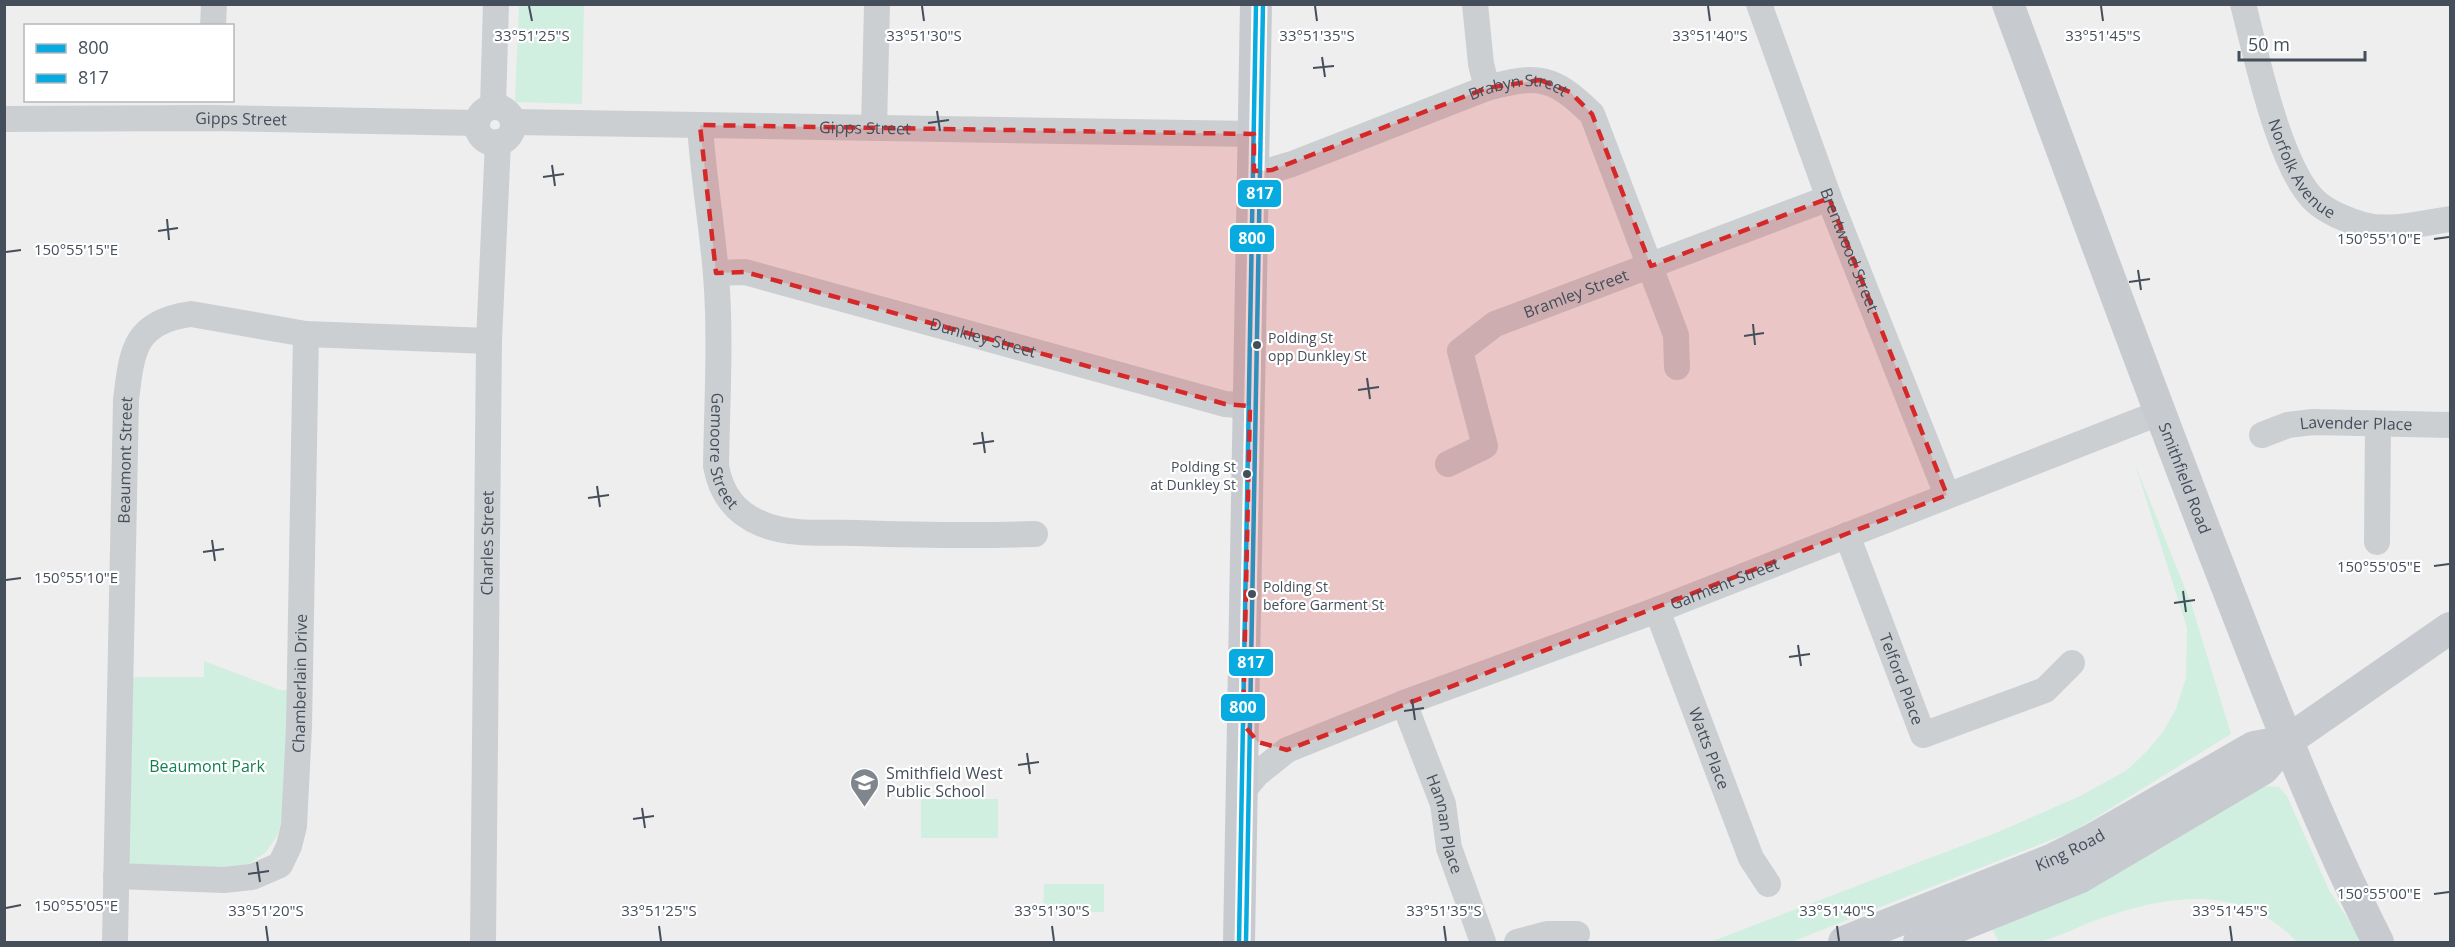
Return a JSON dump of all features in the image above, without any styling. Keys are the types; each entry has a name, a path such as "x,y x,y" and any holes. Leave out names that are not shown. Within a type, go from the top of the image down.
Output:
{"main road":[{"path":"1239,942 1256,4"},
{"name":"Smithfield Road","path":"2008,4 2159,413 2287,741 2356,900 2378,942"},
{"name":"King Road","path":"1919,942 2079,878 2263,769 2287,741 2451,628"},
{"name":"King Road","path":"1844,942 2051,860 2095,838 2254,747 2287,741"}],"street":[{"path":"213,24 214,4"},
{"path":"496,4 483,138 506,132"},
{"path":"874,128 877,4"},
{"path":"1475,4 1481,64 1487,88"},
{"name":"Brentwood Street","path":"1759,4 1829,198 1947,495"},
{"name":"Norfolk Avenue","path":"2243,4 2268,97 2292,167 2315,201 2339,216 2366,225 2396,227 2451,219"},
{"name":"Brabyn Street","path":"1254,171 1272,170 1292,164 1487,88 1519,79 1540,80 1570,92 1592,114 1676,335 1677,367"},
{"name":"Gipps Street","path":"4,119 210,109 485,115"},
{"name":"Gipps Street","path":"506,132 700,125 1254,134"},
{"name":"Gemoore Street","path":"700,125 702,163 716,273 718,320 716,466 720,486 730,501 761,524 794,532 982,536 1035,534"},
{"name":"Charles Street","path":"483,942 489,341 506,132"},
{"name":"Bramley Street","path":"1448,464 1485,446 1460,351 1495,324 1829,198"},
{"name":"Dunkley Street","path":"716,273 745,272 1225,404 1250,406"},
{"name":"Beaumont Street","path":"115,942 126,399 133,351 150,329 160,322 172,317 191,314 306,334 489,341"},
{"name":"Chamberlain Drive","path":"117,876 224,880 252,877 280,865 289,846 294,826 299,727 306,334"},
{"name":"Garment Street","path":"1242,792 1257,774 1287,750 1404,703 1658,610 2159,413"},
{"name":"Lavender Place","path":"2262,435 2288,425 2313,422 2451,425"},
{"path":"2377,542 2378,424"},
{"name":"Telford Place","path":"1848,535 1923,735 2045,690 2072,663"},
{"name":"Watts Place","path":"1658,610 1751,858 1768,884"},
{"name":"Hannan Place","path":"1404,703 1443,804 1449,848 1483,942"},
{"path":"1243,724 1249,735 1258,742 1287,750"},
{"path":"1517,942 1547,934 1577,934"}],"highlighted area":[{"path":"1540,80 1570,92 1592,114 1651,266 1829,198 1947,495 1287,750 1258,742 1243,724 1250,406 1225,404 745,272 716,273 700,125 1254,134 1254,171 1272,170 1487,88"}],"green space":[{"path":"519,5 584,5 582,104 515,102"},
{"path":"2135,464 2191,603 2231,734 2074,831 1791,942 1710,942 1998,832 2080,796 2127,770 2147,751 2163,732 2176,709 2186,678 2187,628"},
{"name":"Beaumont Park","path":"204,661 280,690 288,690 286,815 277,836 265,853 247,865 225,871 132,865 129,861 129,677 204,677"},
{"path":"2279,787 2287,796 2329,890 2363,942 2297,942 2275,923 2252,910 2227,902 2202,899 2149,904 2036,942 1999,942 1991,927 2254,788"},
{"path":"921,799 998,799 998,838 921,838"},
{"path":"1044,884 1104,884 1104,912 1043,912"}],"transit line":[{"name":"800","path":"1239,942 1256,4"},
{"name":"817","path":"1246,942 1263,4"}],"place":[{"name":"Polding St opp Dunkley St","path":"1257,345"},
{"name":"Polding St at Dunkley St","path":"1247,474"},
{"name":"Polding St before Garment St","path":"1252,594"},
{"name":"Smithfield West Public School","path":"865,808"}]}
